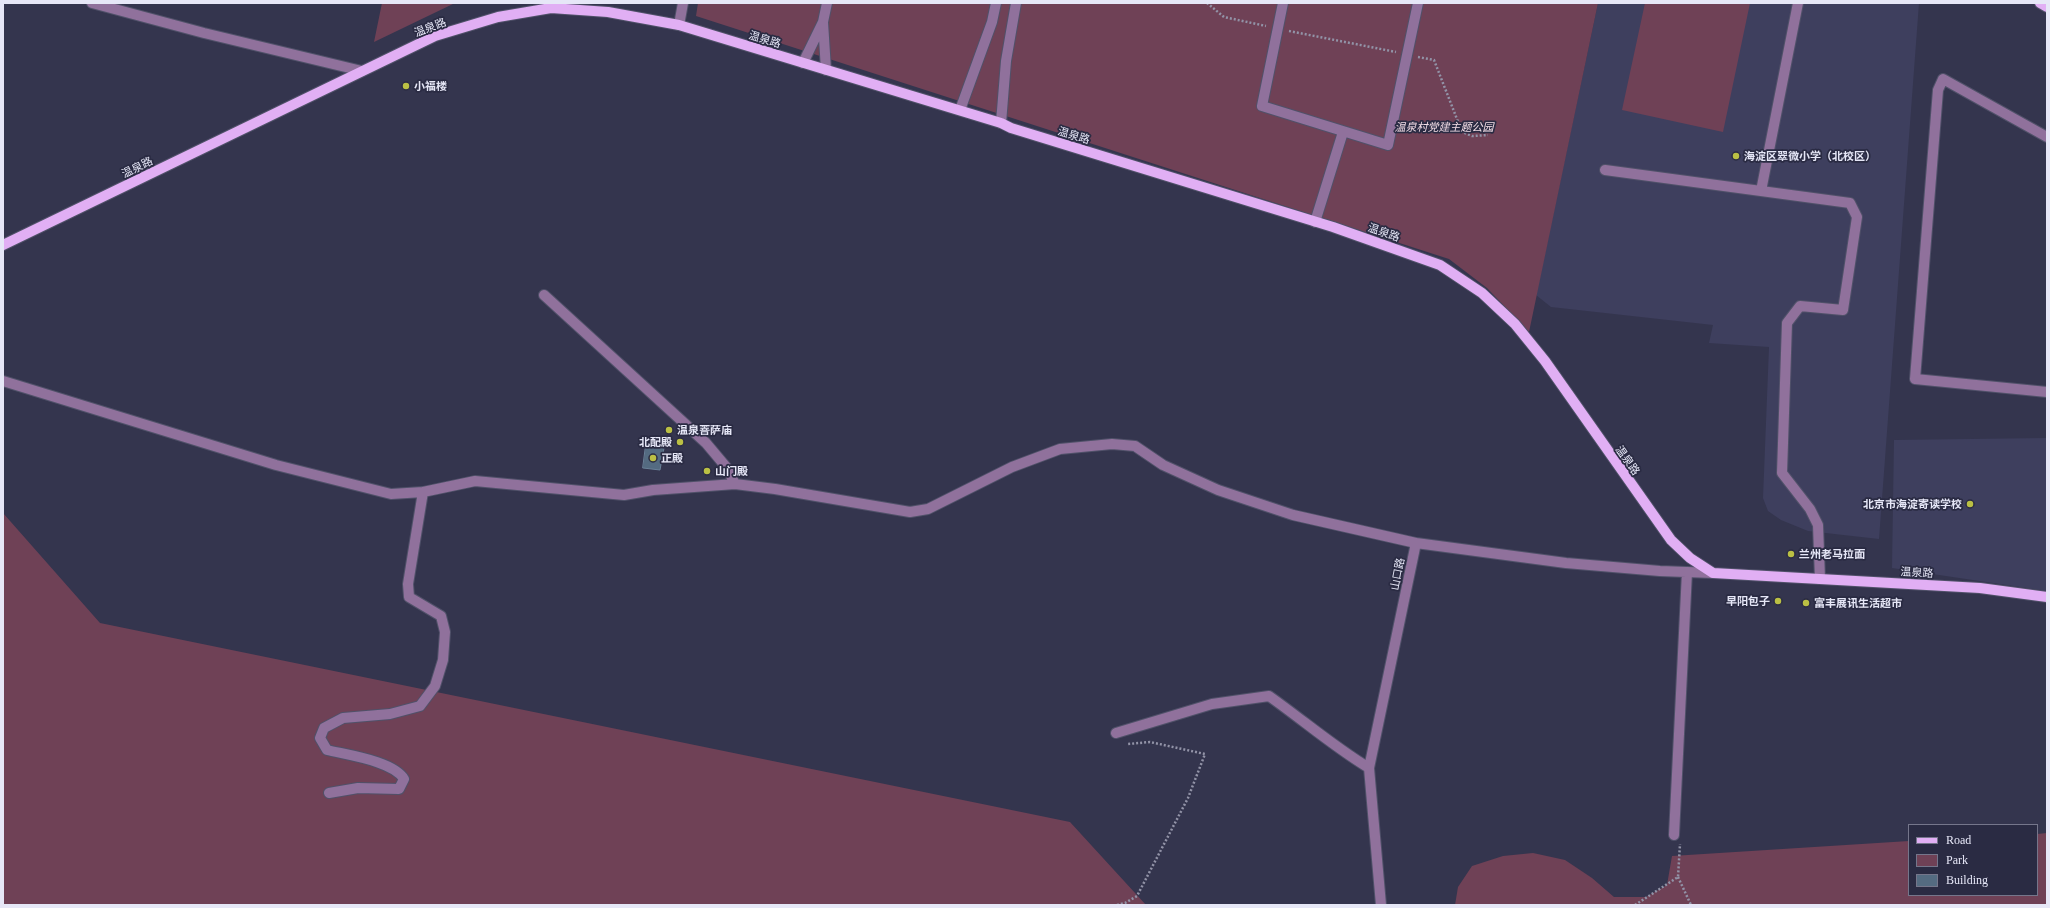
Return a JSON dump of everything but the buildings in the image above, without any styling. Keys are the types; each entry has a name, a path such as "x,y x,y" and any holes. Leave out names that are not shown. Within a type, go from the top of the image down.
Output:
{"main road":[{"path":"2040,3 2047,7"},
{"name":"温泉路","path":"3,245 435,36 498,17 551,8 608,12 679,25 960,110 1001,123 1011,128 1315,222 1440,265 1482,293 1515,324 1545,360 1671,540 1690,558 1713,573 1980,588 2047,597"}],"street":[{"path":"92,3 211,35 362,71"},
{"path":"679,25 683,3"},
{"path":"803,63 823,22 827,3"},
{"path":"960,110 992,22 996,3"},
{"path":"1001,123 1006,61 1016,3"},
{"path":"1283,3 1262,106 1388,145 1418,3"},
{"path":"1762,191 1798,3"},
{"path":"823,22 826,70"},
{"path":"2047,137 1943,79 1938,90 1915,379 2047,392"},
{"path":"1315,222 1343,132"},
{"path":"1605,170 1850,203 1857,217 1843,310 1800,306 1787,323 1782,473 1810,509 1818,525 1820,580"},
{"path":"544,295 706,443 727,468 736,484"},
{"path":"3,381 284,467 391,494 423,492 475,481 624,495 653,490 736,484 775,488 910,512 928,509 1012,467 1060,449 1112,444 1135,446 1163,465 1218,490 1293,515 1416,543 1566,563 1713,573"},
{"path":"329,794 358,788 399,789 404,779 400,772 380,763 327,750 320,738 324,728 343,718 390,714 420,706 435,686 443,660 445,632 441,616 409,597 408,584 423,492"},
{"name":"山口路","path":"1381,905 1369,768 1416,543"},
{"path":"1674,835 1687,572"},
{"path":"1116,733 1212,704 1269,696 1311,726 1343,752 1369,768"}],"path":[{"path":"1207,3 1224,17 1434,60 1462,132 1472,136 1488,135"},
{"path":"1116,733 1113,745 1150,742 1205,754 1188,798 1137,896 1126,903 1116,905"},
{"path":"1674,835 1674,843 1682,845 1678,877 1691,905"},
{"path":"1635,905 1678,877"}],"shaded area":[{"name":"海淀区翠微小学（北校区）","path":"1598,3 1919,3 1879,539 1808,531 1781,520 1768,511 1763,498 1769,347 1709,343 1713,325 1551,307 1536,295"},
{"name":"北京市海淀寄读学校","path":"2047,438 2047,591 1892,568 1894,440"}],"green space":[{"path":"382,3 455,3 374,42"},
{"name":"温泉村党建主题公园","path":"698,3 1598,3 1529,332 1487,288 1449,259 696,16"},
{"path":"1645,3 1750,3 1723,132 1622,110"},
{"path":"3,513 100,623 1070,822 1146,905 3,905"},
{"path":"2047,833 2047,905 1455,905 1458,887 1472,866 1503,856 1533,853 1565,860 1592,878 1614,897 1646,897 1667,885 1672,856 1908,841 1908,896 2038,896 2038,834"}],"place":[{"name":"小福楼","path":"406,86"},
{"name":"海淀区翠微小学（北校区）","path":"1736,156"},
{"name":"温泉菩萨庙","path":"669,430"},
{"name":"北配殿","path":"680,442"},
{"name":"正殿","path":"653,458"},
{"name":"山门殿","path":"707,471"},
{"name":"北京市海淀寄读学校","path":"1970,504"},
{"name":"兰州老马拉面","path":"1791,554"},
{"name":"早阳包子","path":"1778,601"},
{"name":"富丰展讯生活超市","path":"1806,603"}]}
